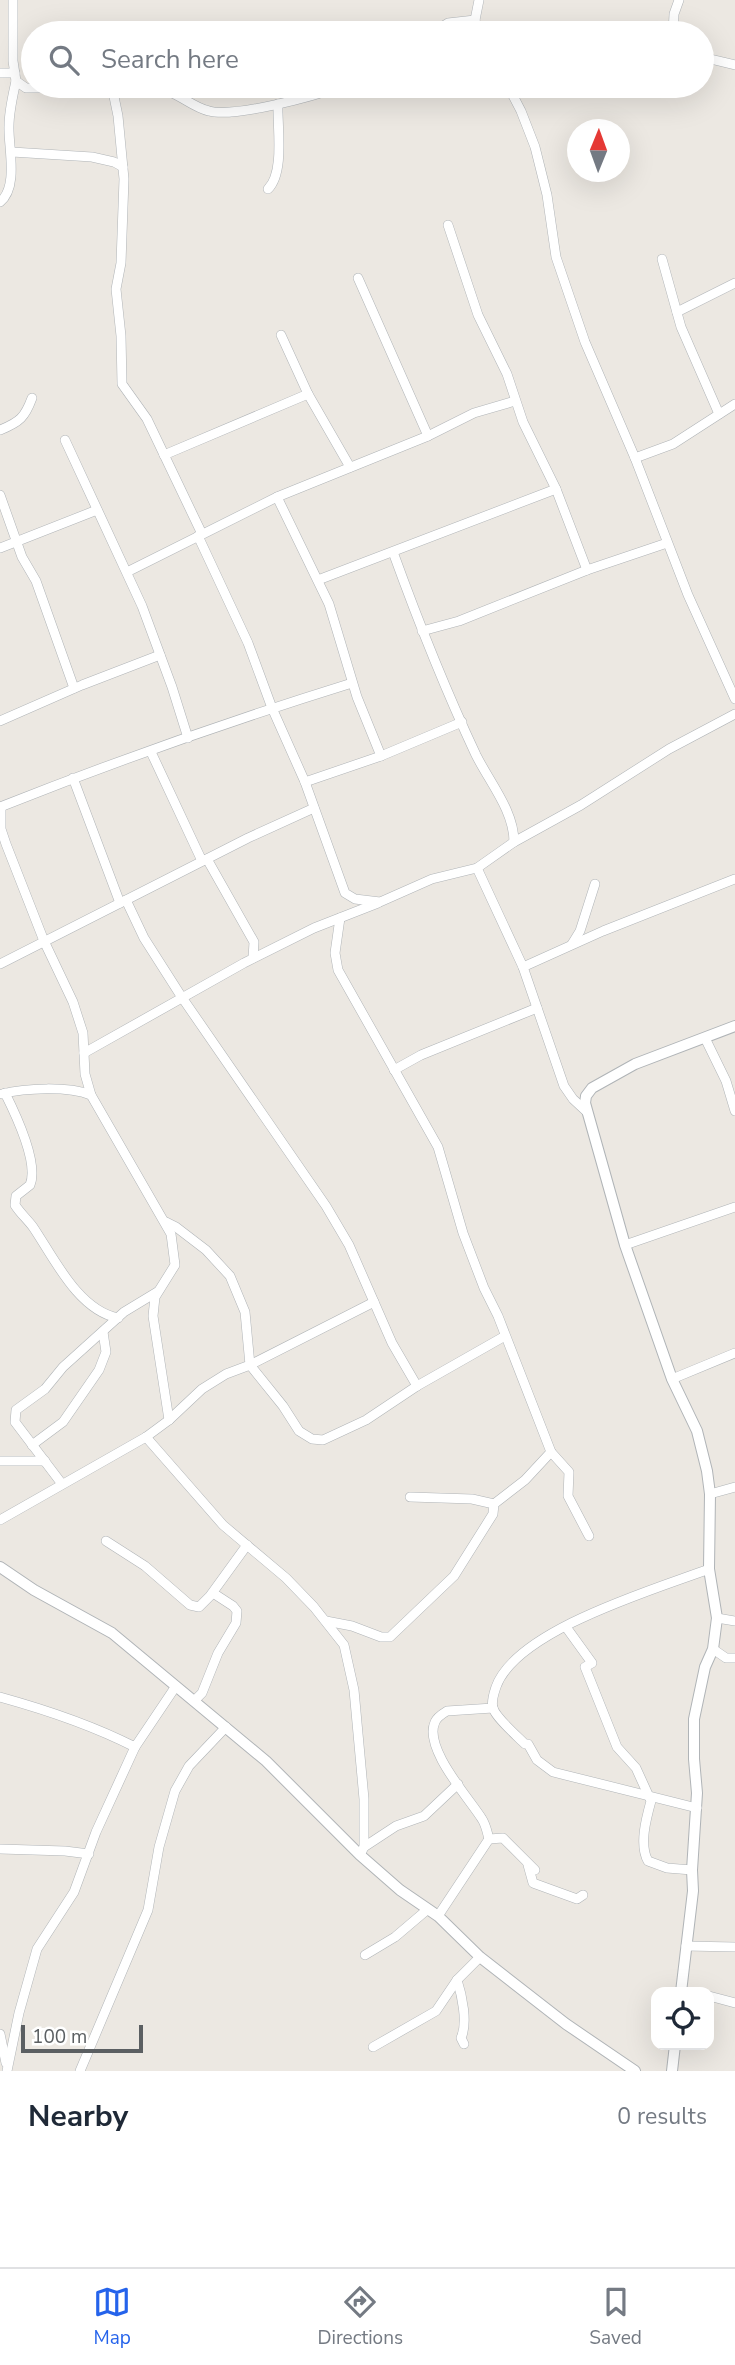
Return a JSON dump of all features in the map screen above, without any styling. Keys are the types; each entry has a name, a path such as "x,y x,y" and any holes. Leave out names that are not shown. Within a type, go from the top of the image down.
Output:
{"street":[{"path":"0,202 8,192 12,152 8,128 16,77 13,0"},
{"path":"466,21 475,20 479,0"},
{"path":"674,21 679,0"},
{"path":"714,60 735,65"},
{"path":"0,73 16,77 21,82"},
{"path":"114,98 123,167 121,263 116,289 121,336 121,376 127,392 140,406 164,455 248,643 272,708 305,782 345,893 355,899 380,902"},
{"path":"181,98 207,111 220,113 302,98"},
{"path":"514,98 535,147 547,195 554,246 585,342 635,458 667,543 735,699"},
{"path":"268,188 272,185 277,170 278,104"},
{"path":"0,135 8,128"},
{"path":"12,152 92,157 123,167"},
{"path":"448,225 478,315 507,374 523,422 556,489 587,570"},
{"path":"662,259 690,349 719,414"},
{"path":"358,278 428,436"},
{"path":"677,312 735,283"},
{"path":"281,335 308,394 350,467"},
{"path":"164,455 308,394"},
{"path":"0,430 26,414 32,398"},
{"path":"127,572 277,497 428,436 474,413 515,401"},
{"path":"635,458 673,444 735,404"},
{"path":"65,440 127,572 160,655 188,738"},
{"path":"318,580 556,489"},
{"path":"0,495 22,557 36,580 74,688"},
{"path":"277,497 318,580 337,628 352,682 381,756"},
{"path":"0,548 97,510"},
{"path":"422,631 458,621 587,570 667,543"},
{"path":"393,552 422,631 462,722 512,822 514,842"},
{"path":"0,721 74,688 160,655"},
{"path":"169,1420 153,1303 175,1265 171,1234 91,1095 85,1074 83,1032 73,1002 44,942 1,829 0,807 73,778 352,682"},
{"path":"84,1053 181,996 314,928 432,879 477,868 514,842 581,805 668,749 735,716"},
{"path":"305,782 381,756 462,722"},
{"path":"151,752 204,860 254,942 253,958"},
{"path":"73,778 123,901 181,996 326,1206 349,1245 391,1343 417,1386"},
{"path":"0,964 204,860 314,808"},
{"path":"477,868 523,967 564,1086 587,1112"},
{"path":"523,967 735,879"},
{"path":"572,945 580,931 594,884"},
{"path":"340,918 335,953 338,970 438,1147 472,1258 498,1316 551,1452 569,1472 569,1496 589,1536"},
{"path":"394,1070 421,1055 537,1008"},
{"path":"683,1987 693,1891 696,1808 694,1719 718,1618 709,1569 710,1494 697,1431 672,1380 625,1245 587,1112 586,1096 592,1088 635,1063 735,1026"},
{"path":"705,1038 726,1081 735,1111"},
{"path":"91,1095 75,1090 2,1093 27,1146 32,1171 30,1185 16,1196 15,1205 79,1292 100,1312 118,1318"},
{"path":"625,1245 735,1207"},
{"path":"165,1221 206,1250 230,1276 246,1312 250,1365 299,1431 312,1439 323,1440 366,1420 417,1386 505,1336"},
{"path":"62,1484 15,1422 16,1410 45,1389 63,1367 118,1318 136,1303 159,1290"},
{"path":"0,1520 146,1437 202,1389 226,1374 250,1365 374,1302"},
{"path":"32,1445 63,1422 99,1370 106,1352 103,1332"},
{"path":"672,1380 735,1353"},
{"path":"146,1437 223,1525 286,1578 344,1645 354,1690 364,1799 362,1851"},
{"path":"326,1621 352,1626 381,1637 390,1637 454,1576 493,1514 494,1504 525,1480 551,1452"},
{"path":"0,1461 45,1461"},
{"path":"710,1494 735,1487"},
{"path":"410,1497 472,1499 494,1504"},
{"path":"106,1541 145,1566 190,1605 199,1607 213,1593 247,1545"},
{"path":"0,1567 34,1590 112,1633 266,1761 400,1890 438,1916 480,1957 566,2024 635,2071"},
{"path":"696,1808 553,1772 537,1760 528,1744 493,1708 492,1698 505,1672 540,1640 611,1606 709,1569"},
{"path":"194,1701 202,1693 218,1653 236,1623 237,1611 213,1593"},
{"path":"718,1618 735,1621"},
{"path":"566,1627 592,1663 585,1667 592,1689 617,1747 636,1768 651,1801 645,1845 648,1861 667,1868 692,1870"},
{"path":"713,1648 726,1658 735,1658"},
{"path":"7,2069 19,2012 37,1950 74,1892 96,1832 135,1747 176,1686"},
{"path":"0,1697 105,1731 135,1747"},
{"path":"438,1916 489,1839 484,1821 435,1744 433,1729 439,1717 452,1709 493,1708"},
{"path":"84,2070 148,1910 159,1847 176,1791 188,1766 226,1727"},
{"path":"362,1851 396,1826 424,1816 458,1784"},
{"path":"489,1839 503,1838 535,1870"},
{"path":"0,1849 89,1854"},
{"path":"527,1862 534,1883 577,1899 583,1895"},
{"path":"365,1955 394,1937 428,1909"},
{"path":"686,1946 735,1947"},
{"path":"373,2048 436,2011 457,1980 480,1957"},
{"path":"457,1980 464,1998 464,2031 461,2038 464,2044"},
{"path":"714,1997 735,2003"},
{"path":"0,2034 7,2069"},
{"path":"672,2071 674,2050"}]}
